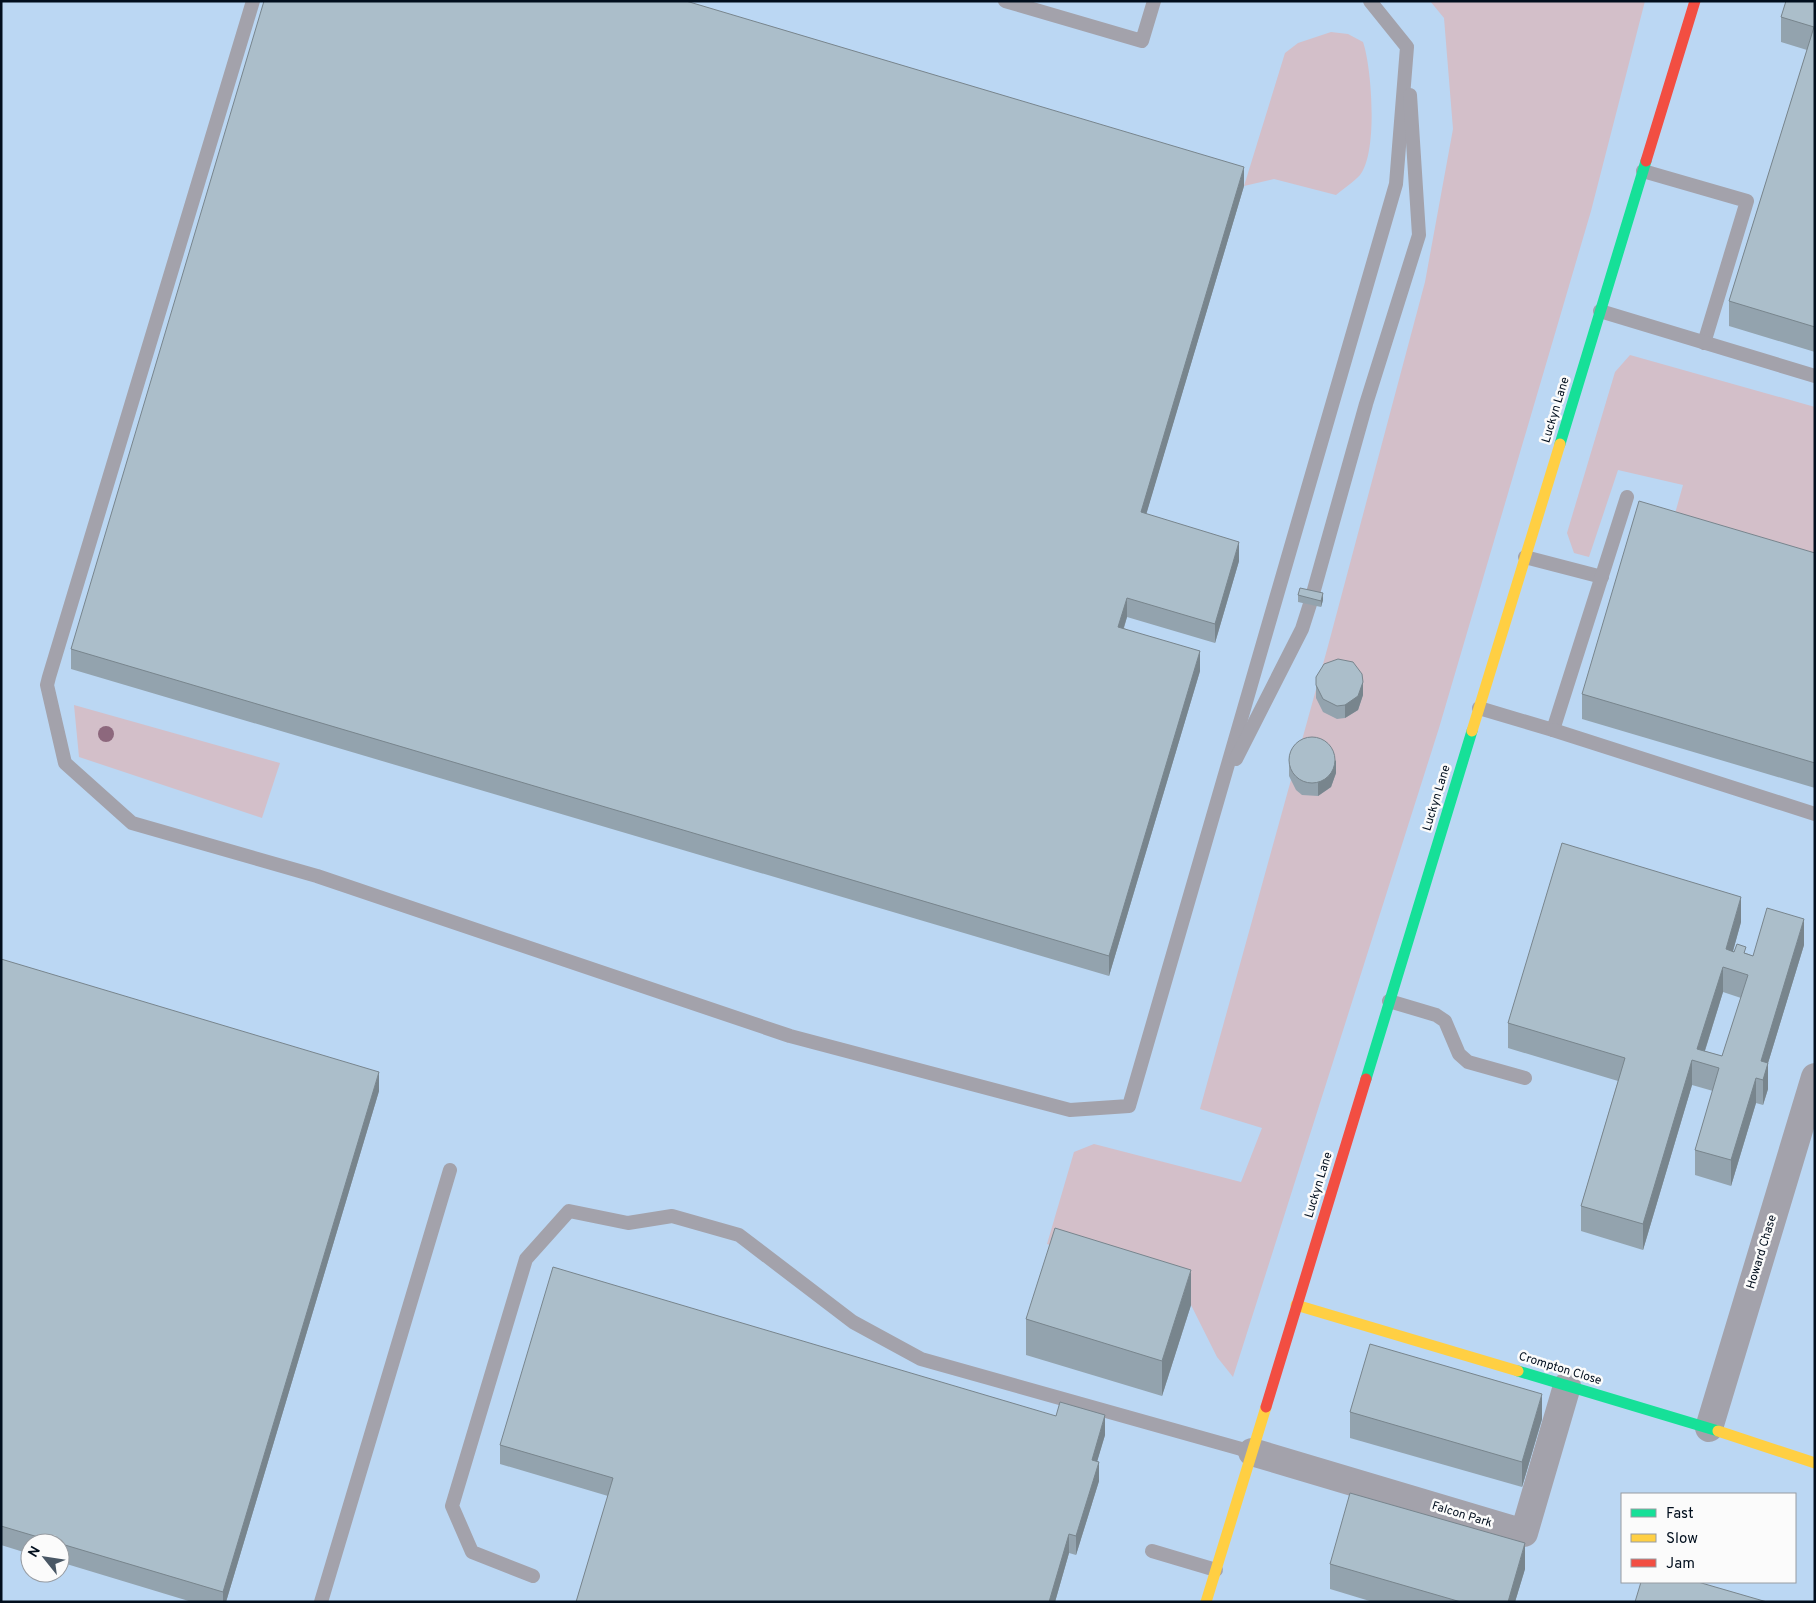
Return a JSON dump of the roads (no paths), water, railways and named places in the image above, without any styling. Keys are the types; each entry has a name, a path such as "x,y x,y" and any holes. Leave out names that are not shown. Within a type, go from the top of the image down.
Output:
{"street":[{"name":"Luckyn Lane","path":"1206,1602 1695,1"},
{"name":"Howard Chase","path":"1709,1428 1815,1077"},
{"name":"Crompton Close","path":"1296,1305 1709,1428 1815,1463"},
{"name":"Falcon Park","path":"1252,1452 1524,1533 1568,1386"}],"lane":[{"path":"252,1 47,685 65,763 132,823 317,876 790,1036 1070,1110 1129,1106 1396,184 1407,47"},
{"path":"1004,1 1142,40 1154,1"},
{"path":"1220,790 1302,629 1366,404 1419,235 1407,47 1370,1"},
{"path":"1643,171 1747,201 1704,343"},
{"path":"1600,311 1815,376"},
{"path":"1553,730 1627,498"},
{"path":"1525,557 1602,577"},
{"path":"1479,708 1815,814"},
{"path":"1389,1001 1436,1015 1445,1020 1459,1054 1468,1062 1525,1078"},
{"path":"321,1602 450,1170"},
{"path":"533,1576 472,1552 452,1506 526,1259 569,1211 628,1223 672,1216 739,1235 853,1322 921,1359 1252,1452"},
{"path":"1152,1550 1216,1570"}]}
